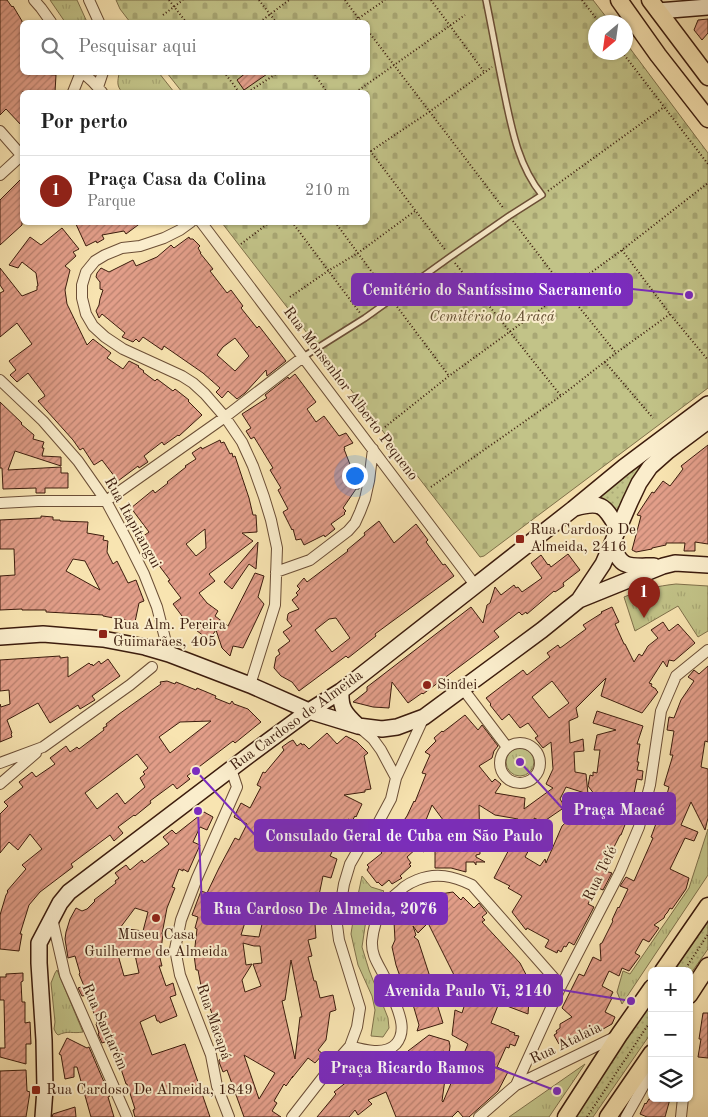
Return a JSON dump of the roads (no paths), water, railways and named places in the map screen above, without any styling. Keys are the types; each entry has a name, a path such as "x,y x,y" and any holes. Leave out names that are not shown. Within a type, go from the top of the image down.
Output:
{"main road":[{"path":"620,1 642,11 662,5 708,7"},
{"path":"620,1 708,119"},
{"path":"662,5 705,74"},
{"path":"668,67 679,60 691,64 705,74"},
{"name":"Rua Cardoso de Almeida","path":"43,1117 45,1089 44,1040 39,942 60,903 69,892 309,711 341,690 624,467 708,404"},
{"path":"579,600 603,564 639,483 650,467 661,456 708,421"},
{"path":"573,509 588,504 598,506 609,513 616,536 615,554 625,565 663,566"},
{"path":"0,637 43,634 103,639 145,647 169,654 250,685 309,711 358,726 397,727 424,717 542,630 579,600 674,563 708,565"},
{"path":"341,690 342,708 346,716 358,726"},
{"path":"285,701 288,728"},
{"path":"666,967 708,906"},
{"path":"693,989 708,966"},
{"path":"566,1117 648,994"},
{"path":"608,1117 649,1057"}],"street":[{"path":"34,0 50,20"},
{"path":"90,0 98,20"},
{"path":"74,90 81,75"},
{"path":"85,75 100,90"},
{"path":"100,90 102,75"},
{"path":"0,131 20,154"},
{"path":"0,175 20,158"},
{"path":"187,225 164,238 140,246 122,248 95,261 86,272 82,284 82,298 86,314 93,326 105,337 123,349 182,376 205,394 225,417 242,442 253,466 271,520 277,548 276,605 250,685"},
{"name":"Rua Monsenhor Alberto Pequeno","path":"203,225 475,584"},
{"path":"0,503 106,501 225,417 303,357"},
{"name":"Rua Itapitangui","path":"0,380 55,434 78,461 106,501 144,574 157,607 169,654"},
{"path":"276,572 310,560 348,531 360,512 365,499 373,449"},
{"name":"Rua Tefé","path":"516,1085 561,986 620,872 639,827 650,785 661,711 672,684 676,676 708,650"},
{"path":"0,784 42,747 152,668"},
{"path":"463,689 507,747"},
{"path":"292,1117 350,1046 360,1008 339,940 337,925 344,884 350,864 362,843 376,827 385,812 391,799 396,778 424,717"},
{"path":"358,726 373,739 396,778"},
{"path":"523,743 536,751 540,759 540,767 535,776 522,783 507,778 503,774 499,765 503,751 507,747 523,743"},
{"path":"0,763 42,747"},
{"name":"Rua Macapá","path":"229,1117 217,1086 211,1055 180,975 175,949 184,911 237,787 231,769"},
{"path":"350,1046 359,1049 384,1051 392,1048 402,1032 401,1017 386,980 374,957 372,941 382,909 407,884 423,878 439,875 456,878 472,885 561,986"},
{"name":"Rua Santarém","path":"52,918 65,975 127,1117"},
{"name":"Rua Atalaia","path":"479,1117 516,1085 619,1035"},
{"path":"626,1117 648,1078"},
{"path":"681,1117 683,1102"}],"lane":[{"path":"303,357 365,318 509,216 542,195 534,185 522,161 511,123 486,0"}],"place":[{"name":"Cemitério do Santíssimo Sacramento","path":"689,295"},
{"name":"Rua Cardoso De Almeida, 2416","path":"520,539"},
{"name":"Praça Casa da Colina","path":"644,618"},
{"name":"Rua Alm. Pereira Guimarães, 405","path":"103,634"},
{"name":"Sindei","path":"427,685"},
{"name":"Praça Macaé","path":"520,762"},
{"name":"Consulado Geral de Cuba em São Paulo","path":"196,771"},
{"name":"Rua Cardoso De Almeida, 2076","path":"198,811"},
{"name":"Museu Casa Guilherme de Almeida","path":"156,918"},
{"name":"Avenida Paulo Vi, 2140","path":"631,1001"},
{"name":"Rua Cardoso De Almeida, 1849","path":"36,1090"},
{"name":"Praça Ricardo Ramos","path":"557,1091"}],"park label":[{"name":"Cemitério do Araçá","path":"492,317"}]}
